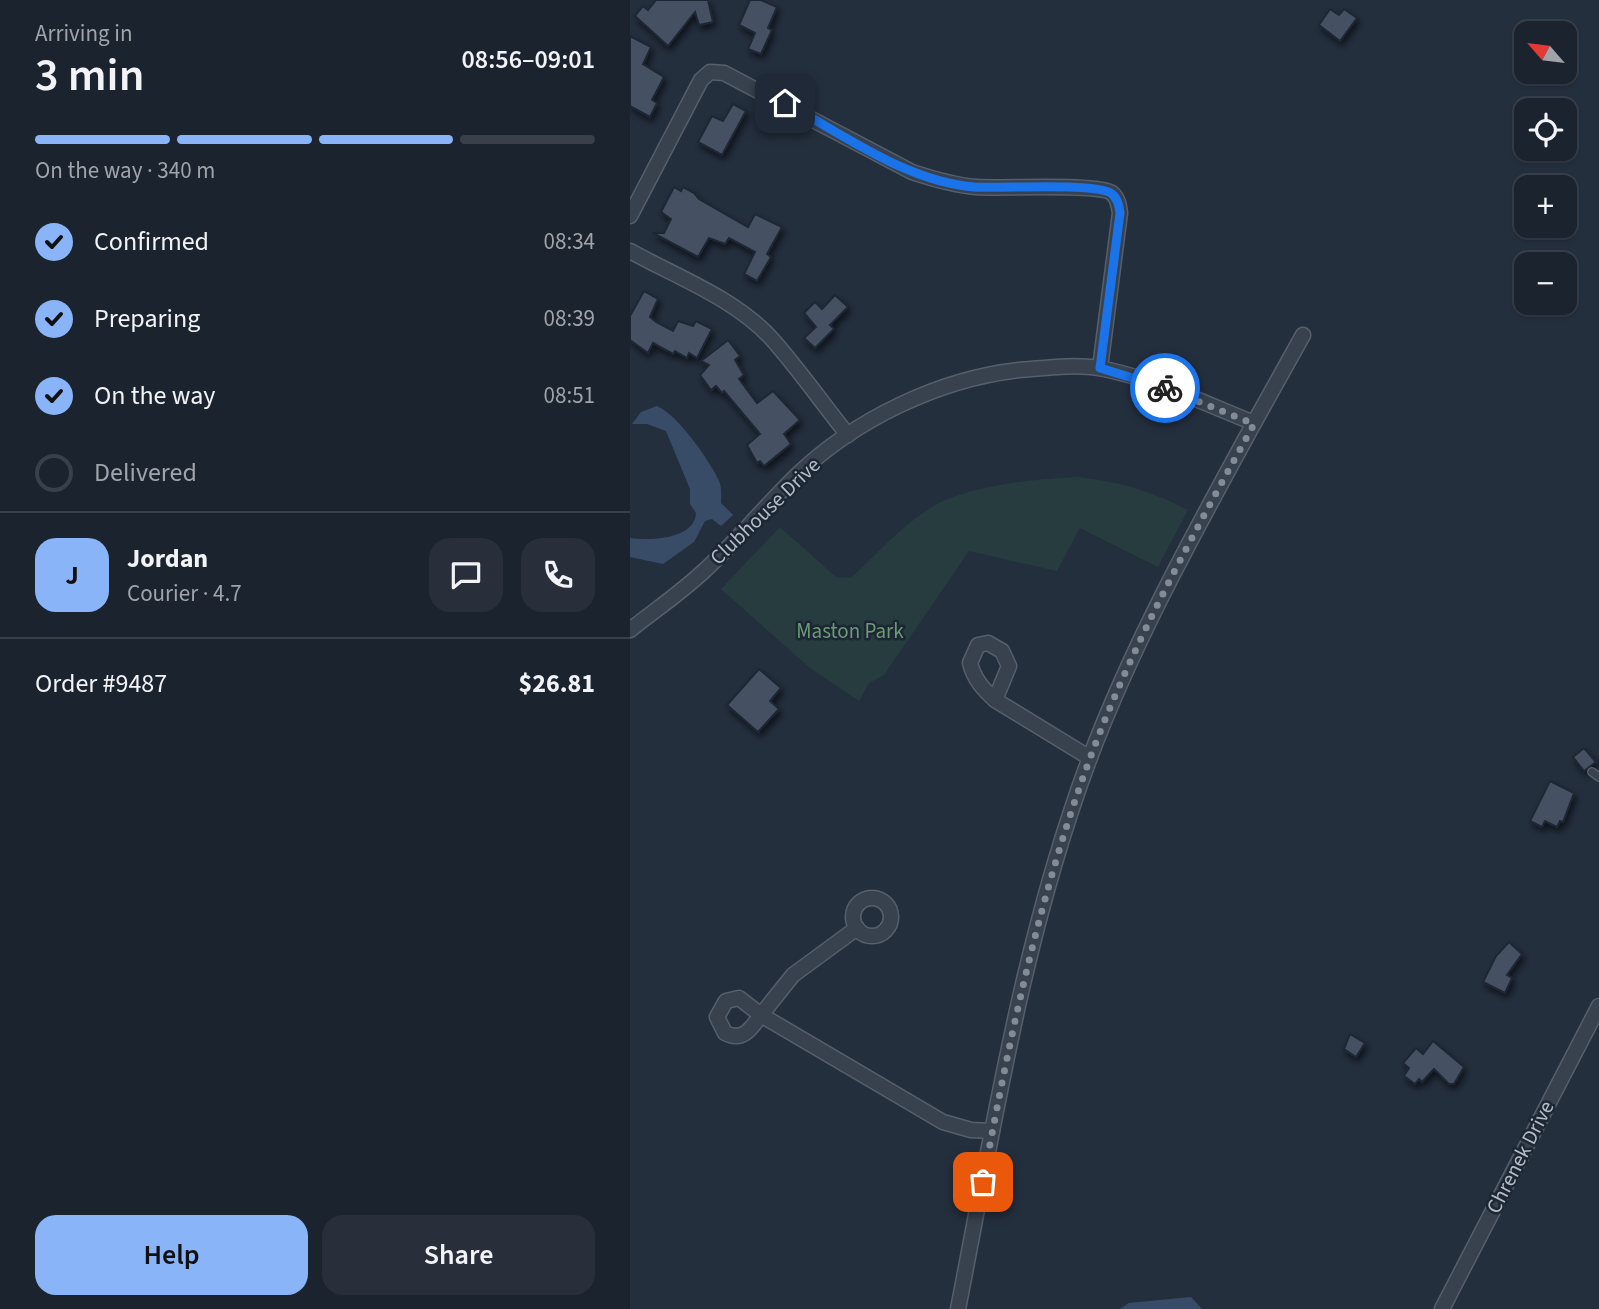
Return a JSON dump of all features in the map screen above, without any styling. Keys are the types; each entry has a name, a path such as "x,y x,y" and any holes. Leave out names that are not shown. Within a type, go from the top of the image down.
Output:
{"street":[{"path":"630,216 701,80 710,72 724,73 912,172 941,182 1008,188 1095,188 1111,192 1118,201 1120,213 1100,368"},
{"path":"630,251 729,305 750,320 770,338 848,435"},
{"path":"958,1309 992,1131 1045,903 1090,758 1161,598 1303,335"},
{"name":"Clubhouse Drive","path":"630,629 704,571 799,474 848,435 895,408 949,386 997,373 1047,367 1100,368 1178,392 1254,424"},
{"path":"995,700 1090,758"},
{"path":"857,928 793,975 761,1015 943,1122 971,1130 992,1131"},
{"name":"Chrenek Drive","path":"1441,1309 1599,1006"}],"green space":[{"name":"Maston Park","path":"1079,477 1135,488 1188,510 1158,567 1080,528 1057,571 969,551 884,675 869,683 859,701 810,668 721,589 780,527 836,577 851,578 910,523 947,499 983,488 1043,479"}],"water":[{"path":"657,406 674,418 701,451 720,483 721,503 733,515 721,526 712,519 705,521 694,542 663,564 630,557 630,538 660,538 680,533 694,522 696,513 690,504 690,489 666,431 647,424 632,424 641,412"},
{"path":"1191,1297 1202,1309 1120,1309 1129,1303"}],"building":[{"path":"656,0 708,0 713,22 699,25 695,12 668,46 635,16 643,6 648,10"},
{"path":"750,0 761,0 777,7 768,28 772,30 761,54 748,49 755,33 739,25"},
{"path":"1330,9 1339,15 1344,9 1357,18 1340,41 1319,25"},
{"path":"630,36 651,47 643,64 664,77 652,100 657,103 650,117 630,106"},
{"path":"733,104 746,111 722,155 698,142 712,116 723,121"},
{"path":"674,187 681,191 683,187 748,227 755,214 782,227 767,254 771,257 757,281 744,274 755,252 729,238 725,244 709,238 698,257 653,233 664,233 671,219 661,212"},
{"path":"644,291 658,299 650,317 656,322 673,331 678,321 693,326 696,321 712,329 697,358 689,353 687,358 675,351 673,354 653,343 648,353 630,340 630,316"},
{"path":"835,295 848,307 830,325 834,329 815,348 804,338 816,327 804,313 815,302 822,309"},
{"path":"728,340 740,356 735,360 744,375 739,379 757,403 773,391 800,420 784,434 791,444 764,466 760,461 757,463 747,445 760,434 724,391 722,393 716,386 711,390 700,375 709,365 701,361"},
{"path":"759,669 781,688 770,701 779,709 758,732 727,705"},
{"path":"1584,748 1596,762 1584,771 1573,757"},
{"path":"1550,781 1574,793 1563,822 1560,821 1557,827 1545,821 1542,827 1530,821"},
{"path":"1509,942 1522,954 1507,975 1512,978 1505,993 1483,982 1496,956"},
{"path":"1350,1034 1365,1043 1356,1057 1344,1049"},
{"path":"1433,1041 1464,1067 1454,1084 1449,1084 1434,1069 1422,1082 1419,1079 1415,1084 1404,1076 1409,1068 1403,1063 1416,1048 1423,1054"}],"way so far":[{"path":"983,1182 1023,987 1058,855 1090,758 1161,598 1254,424 1165,388"}],"route":[{"path":"785,103 912,172 941,182 973,187 1095,188 1111,192 1118,201 1120,213 1100,368 1165,388"}]}
